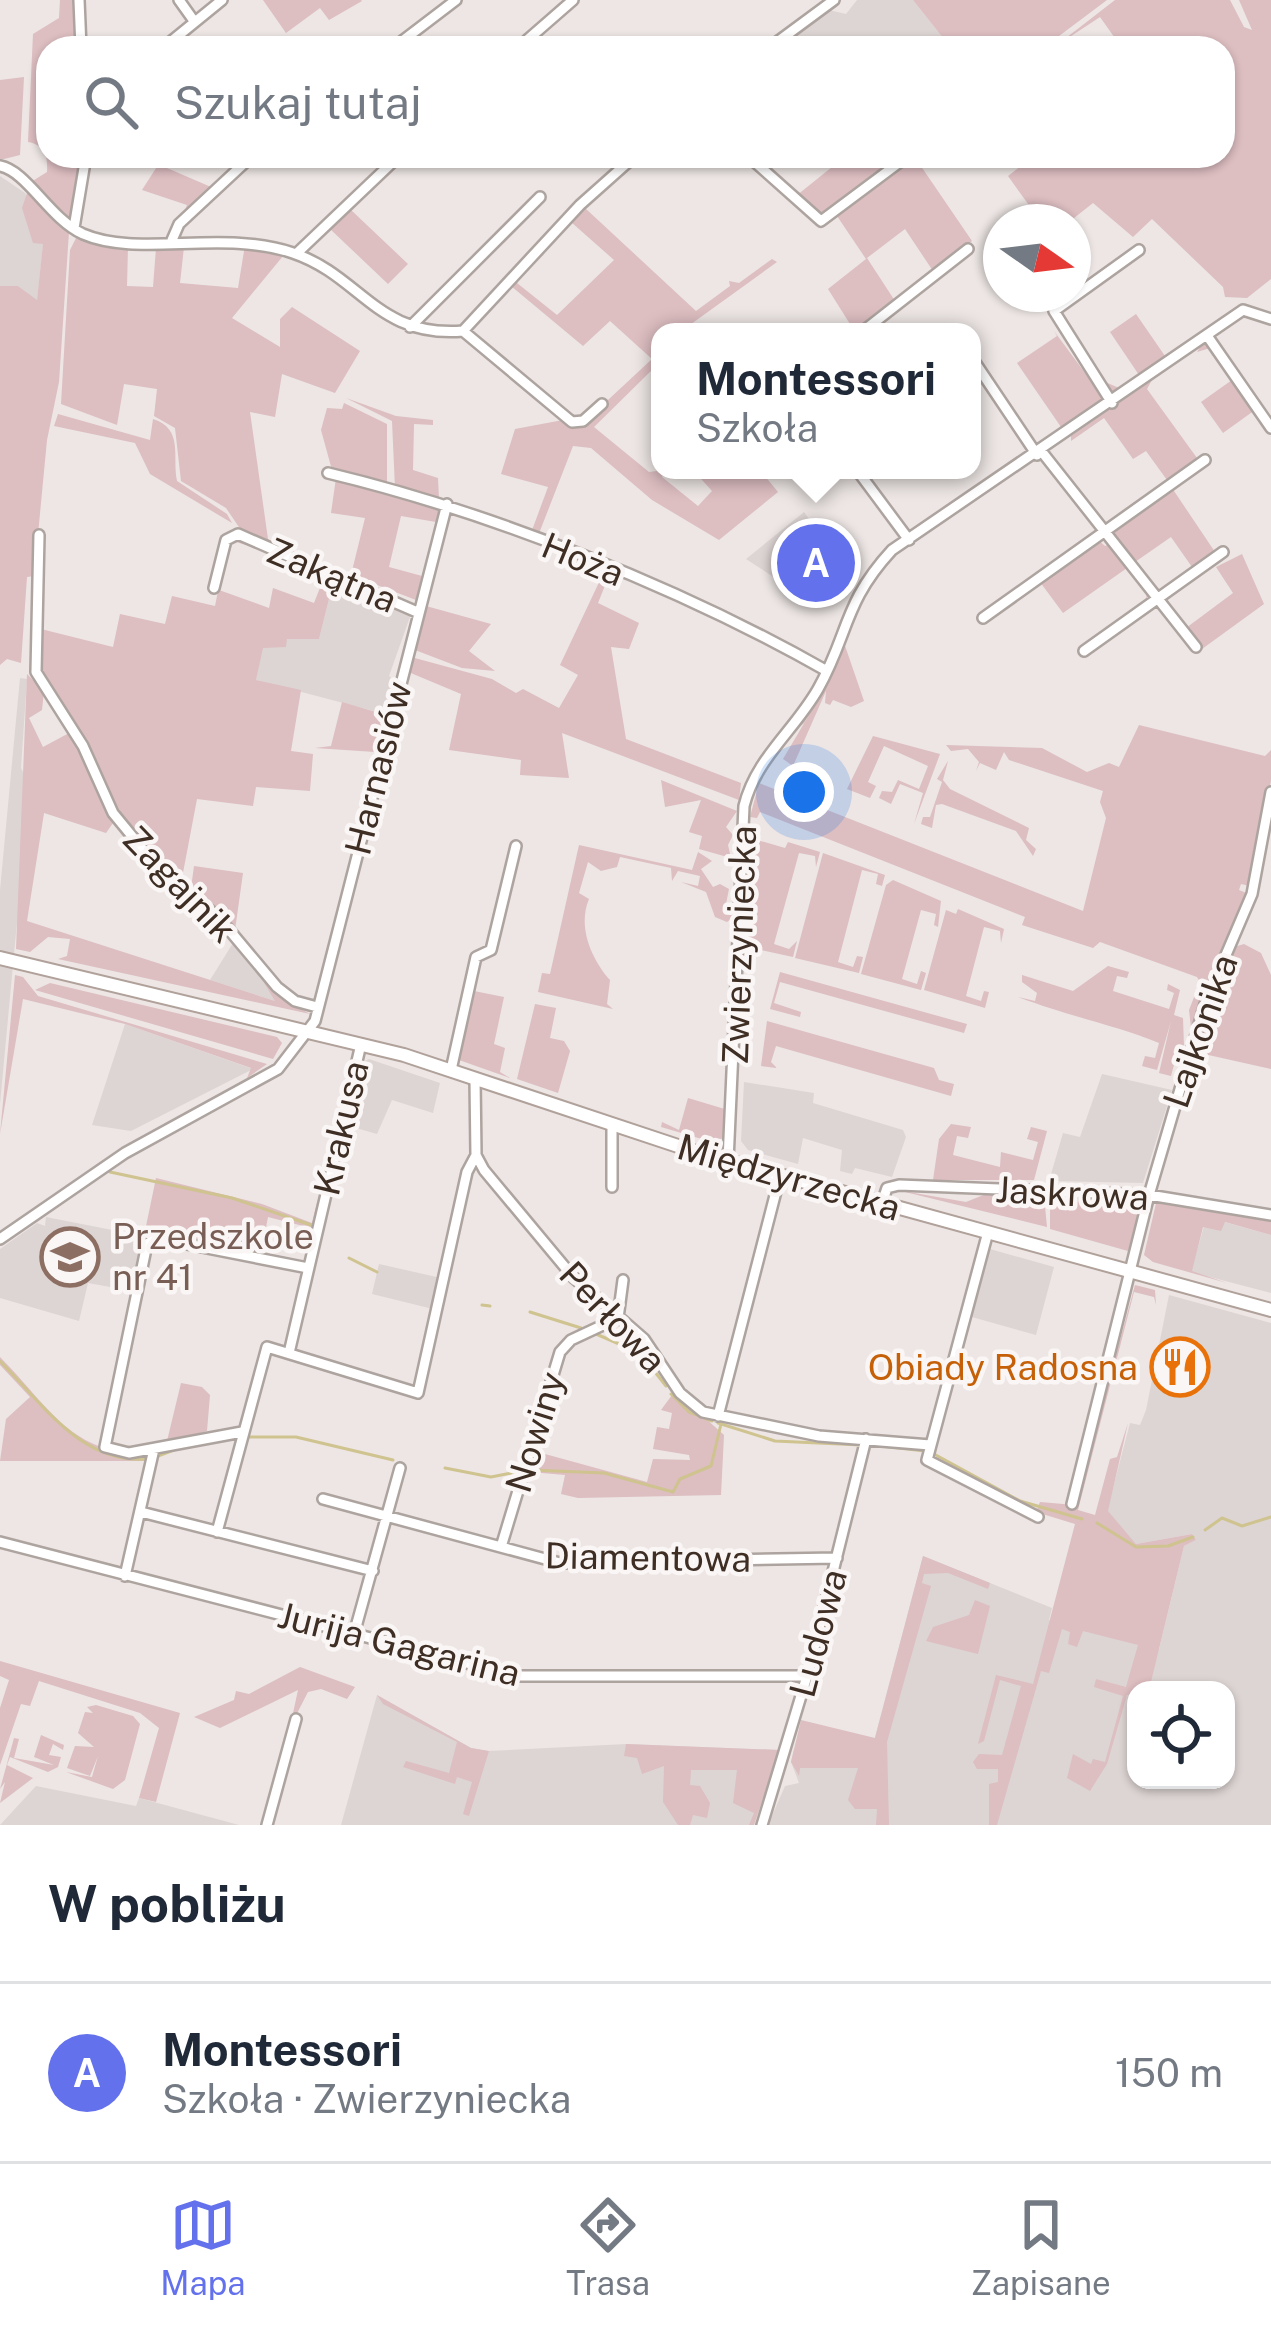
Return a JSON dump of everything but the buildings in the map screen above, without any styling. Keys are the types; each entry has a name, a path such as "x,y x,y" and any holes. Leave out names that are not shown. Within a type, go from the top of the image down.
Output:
{"main road":[{"name":"Międzyrzecka","path":"0,958 361,1044 728,1161 1271,1310"}],"street":[{"path":"79,0 80,36"},
{"path":"179,0 194,21"},
{"path":"177,36 222,0"},
{"path":"410,36 456,0"},
{"path":"532,36 573,0"},
{"path":"785,36 834,0"},
{"path":"0,166 19,174 49,213 74,228 114,241 241,240 296,254 410,327 463,331 572,422 583,421 602,404"},
{"path":"74,228 84,168"},
{"path":"172,240 179,224 239,168"},
{"path":"296,254 386,168"},
{"path":"463,331 561,224 621,168"},
{"path":"761,168 821,221 892,168"},
{"path":"410,327 540,197"},
{"path":"873,323 968,249"},
{"path":"1112,403 1054,311 1139,250"},
{"name":"Zwierzyniecka","path":"728,1161 744,806 768,752 806,708 827,671 862,584 909,540 1244,310 1271,319"},
{"path":"1208,337 1271,428"},
{"path":"981,371 1040,454 1196,647"},
{"path":"983,618 1205,460"},
{"name":"Hoża","path":"328,473 447,504 753,629 827,671"},
{"path":"864,479 909,540"},
{"name":"Harnasiów","path":"310,1032 447,504"},
{"name":"Zakątna","path":"214,588 226,540 233,534 417,612"},
{"name":"Zagajnik","path":"39,535 36,672 83,746 112,813 134,842 215,914 277,987 295,1001 317,1007"},
{"path":"1084,651 1223,552"},
{"name":"Lajkonika","path":"1072,1504 1149,1195 1204,1004 1252,894 1271,792"},
{"path":"451,1070 476,957 491,950 515,847"},
{"path":"0,1239 125,1154 278,1070 310,1032"},
{"name":"Krakusa","path":"289,1353 361,1044"},
{"path":"217,1532 262,1352 272,1347 416,1394 466,1172 476,1155 475,1079"},
{"path":"612,1124 612,1187"},
{"name":"Perłowa","path":"476,1155 574,1278 644,1339 690,1404 718,1416 819,1436 930,1444"},
{"path":"718,1416 780,1176"},
{"name":"Jaskrowa","path":"882,1203 887,1189 899,1185 1149,1195 1271,1215"},
{"path":"988,1232 929,1462 970,1478 1038,1517"},
{"path":"242,1432 154,1449 115,1453 105,1447 149,1240 308,1268"},
{"path":"618,1318 623,1280"},
{"name":"Nowiny","path":"501,1547 561,1348 618,1318"},
{"name":"Ludowa","path":"762,1825 807,1676 866,1438"},
{"path":"125,1576 154,1449"},
{"path":"354,1634 400,1468"},
{"name":"Diamentowa","path":"323,1499 560,1563 837,1558"},
{"path":"141,1513 373,1571"},
{"name":"Jurija Gagarina","path":"0,1542 517,1676 807,1676"},
{"path":"267,1825 296,1719"}],"shaded area":[{"path":"60,0 76,0 76,36 36,36 36,145 28,142 33,34 59,18"},
{"path":"263,0 362,1 329,20 320,8 286,33"},
{"path":"857,0 913,0 942,36 795,35 829,10 846,14"},
{"path":"913,0 1107,0 1059,36 942,36"},
{"path":"1115,0 1230,0 1244,27 1252,30 1239,0 1271,0 1271,279 1247,298 1225,297 1223,287 1152,219 1133,237 1093,203 1028,204 1008,176 1018,168 1235,168 1235,36 1113,36 1100,17 1071,36"},
{"path":"24,77 20,155 0,160 0,80"},
{"path":"47,168 80,168 75,215 67,219 31,182"},
{"path":"156,168 211,187 185,210 187,205 142,190"},
{"path":"831,168 884,168 820,214 796,196"},
{"path":"899,168 922,168 972,241 933,271 905,229 867,258 895,301 867,323 849,323 828,289 866,259 837,216"},
{"path":"0,176 25,193 45,228 37,301 18,286 0,286"},
{"path":"27,193 69,232 59,382 47,440 34,576 27,577 21,663 7,659 0,665 0,286 18,286 37,300 43,244 33,243 22,208"},
{"path":"585,208 696,311 730,286 729,281 739,283 772,259 777,262 692,323 651,323 651,358 610,321 583,346 511,286 537,253 544,255 535,257 517,283 557,315 614,260 571,222"},
{"path":"350,209 408,264 388,284 329,228"},
{"path":"77,236 128,246 127,286 153,287 156,248 184,247 180,283 238,288 245,245 283,256 232,318 280,347 280,319 292,307 360,351 335,393 282,374 275,417 250,412 268,539 309,563 243,533 226,508 181,481 175,428 154,416 157,389 124,384 117,425 61,404 70,250"},
{"path":"1136,314 1165,356 1178,352 1118,394 1103,381 1119,388 1139,375 1110,332"},
{"path":"1054,331 1105,400 1053,438 1061,427 1017,363 1057,336"},
{"path":"1202,344 1210,346 1255,410 1223,433 1201,402 1232,380 1210,348 1197,352"},
{"path":"651,360 651,371 594,427 651,472 651,479 664,479 698,506 712,491 701,479 767,479 778,492 719,540 652,500 591,448 573,446 538,536 531,533 548,487 501,474 515,429 563,420 579,427"},
{"path":"1152,380 1147,389 1197,458 1152,494 1167,480 1146,451 1133,459 1104,418 1071,441 1071,436"},
{"path":"346,398 396,416 433,420 433,425 414,424 413,470 438,478 439,499 395,488 392,421"},
{"path":"344,403 387,424 387,485 332,470 321,430 327,408 342,409"},
{"path":"58,414 150,440 153,419 163,424 175,444 177,481 227,514 232,523 150,474 135,443 54,426"},
{"path":"336,478 440,507 436,522 401,516 389,567 422,576 416,600 351,575 365,518 331,513"},
{"path":"1172,488 1215,552 1163,590 1192,567 1171,537 1135,562 1114,538 1115,529"},
{"path":"804,512 850,574 823,602 808,588 778,580 746,559"},
{"path":"235,538 265,551 233,541 219,590 269,608 273,588 314,603 325,575 334,579 319,639 287,639 286,647 263,648 256,680 301,690 291,751 313,754 310,791 256,787 253,806 197,799 182,878 139,840 112,802 90,747 41,670 41,629 113,647 120,614 165,624 172,596 215,606 227,546"},
{"path":"1097,539 1105,546 1111,543 1149,591 1147,602 1104,632 1146,600 1147,592 1127,568 1063,613 1040,582"},
{"path":"1242,554 1264,604 1202,649 1186,628 1233,593 1216,567"},
{"path":"602,576 608,578 598,603 639,623 629,649 611,647 626,739 741,783 739,800 562,733 569,778 520,775 521,760 449,750 461,694 406,671 411,657 492,679 516,693 523,689 559,708 578,675 560,665"},
{"path":"334,579 411,614 389,676 394,680 385,714 256,680 262,648 287,639 319,639"},
{"path":"427,587 426,606 491,624 469,651 495,671 462,668 415,650"},
{"path":"842,637 864,701 851,707 833,700 830,705 825,703 826,691 793,766 783,759 819,698 804,723 772,753 798,724"},
{"path":"27,674 44,691 42,710 29,718 43,747 71,732 113,823 106,833 44,813 27,921 275,1001 260,976 281,998 310,1014 58,959 67,956 70,939 48,937 30,952 16,949"},
{"path":"20,678 27,679 21,768 44,813 17,922 0,1104 0,890"},
{"path":"342,702 386,715 375,752 315,748 331,746"},
{"path":"1139,725 1265,756 1271,750 1271,781 1250,886 1241,884 1239,890 1249,894 1216,962 1192,1037 1189,1010 1200,982 1197,977 1100,942 1093,948 1022,925 1025,917 760,812 757,818 750,817 759,783 1083,911 1106,818 1100,802 1103,791 1009,760 1004,752 996,770 980,763 976,771 979,762 968,749 951,751 946,745 1042,748 1087,772 1109,763 1119,767"},
{"path":"873,736 940,754 914,824 923,793 900,784 891,804 879,798 882,791 892,792 898,780 919,789 928,766 884,746 868,782 876,786 870,798 847,789"},
{"path":"948,761 943,780 950,789 1029,828 1026,840 1036,849 1033,856 1016,831 942,804 936,805 932,828 921,824 923,817 930,817 942,782 937,779"},
{"path":"661,780 737,811 726,827 733,835 728,845 731,858 699,849 702,836 689,832 701,800 665,807"},
{"path":"749,832 756,832 754,839 785,848 788,842 820,852 816,867 815,856 799,853 774,944 789,949 797,941 793,957 747,947"},
{"path":"579,845 692,870 698,852 712,861 701,869 713,887 720,884 729,889 725,909 735,916 727,922 715,917 706,892 681,882 698,886 700,876 678,871 672,881 671,868 620,857 617,867 601,871 588,862 579,893 589,899 586,932 597,963 610,980 607,1004 613,1009 538,992 542,973 550,974"},
{"path":"823,853 885,875 882,886 876,884 878,874 862,870 838,962 853,967 857,956 863,957 859,973 795,958"},
{"path":"194,866 243,873 235,930 191,888"},
{"path":"893,880 941,901 938,927 934,925 936,914 921,910 902,979 917,984 921,971 926,973 921,990 861,974 886,885"},
{"path":"958,909 1004,929 1001,943 1000,931 984,927 966,996 981,1001 984,991 989,992 985,1008 924,990 946,910 956,914"},
{"path":"233,943 278,998 275,1001 210,980"},
{"path":"1244,944 1261,953 1271,975 1271,1069 1204,1054 1184,1110 1179,1108 1215,986 1234,947"},
{"path":"1108,966 1129,972 1127,978 1117,976 1113,991 1169,1009 1174,993 1167,990 1168,984 1180,990 1174,1015 1183,1018 1184,1047 1178,1050 1171,1076 1159,1073 1171,1021 1157,1070 1142,1066 1145,1056 1155,1058 1159,1043 1018,997 1035,1001 1037,993 1022,982 1022,975 1073,991"},
{"path":"780,972 967,1024 964,1033 780,982 774,1003 801,1012 800,1017 770,1009"},
{"path":"15,975 23,977 38,996 267,1064 247,1078 251,1068 125,1024 23,999 0,1134"},
{"path":"50,983 277,1037 282,1043 273,1059 35,990"},
{"path":"474,991 504,997 494,1044 505,1048 500,1072 510,1078 459,1060"},
{"path":"535,1004 556,1008 550,1038 564,1041 570,1051 558,1093 517,1079"},
{"path":"767,1021 934,1068 939,1080 954,1084 951,1096 776,1046 771,1062 777,1068 761,1066"},
{"path":"125,1024 253,1069 131,1131 92,1125"},
{"path":"369,1059 440,1083 433,1113 392,1100 377,1134 349,1126 362,1062"},
{"path":"1102,1074 1172,1090 1143,1183 1049,1181 1063,1133 1080,1137"},
{"path":"744,1082 814,1093 813,1103 903,1130 906,1137 892,1177 855,1168 852,1174 840,1171 842,1150 803,1138 798,1164 748,1150 741,1141"},
{"path":"688,1098 728,1110 726,1137 712,1142 661,1127 662,1122 679,1130"},
{"path":"951,1124 971,1127 968,1138 957,1136 953,1155 1000,1167 1001,1152 1033,1160 1038,1142 1027,1139 1031,1127 1047,1131 1034,1180 933,1180 939,1139"},
{"path":"156,1178 262,1204 312,1223 317,1203 315,1229 268,1217 261,1254 258,1244 251,1243 246,1253 153,1235 145,1231"},
{"path":"897,1190 966,1202 986,1194 1044,1196 1047,1227"},
{"path":"1050,1197 1134,1200 1141,1212 1128,1251 1050,1229"},
{"path":"1157,1199 1271,1218 1271,1235 1225,1222 1221,1231 1203,1227 1192,1271 1227,1283 1153,1262 1144,1255"},
{"name":"Przedszkole nr 41","path":"46,1217 143,1236 132,1291 88,1283 79,1321 0,1298 0,1249 37,1223 45,1226"},
{"path":"1224,1222 1271,1235 1271,1293 1191,1272 1204,1226"},
{"path":"990,1249 1054,1267 1036,1335 972,1317"},
{"path":"379,1264 441,1278 433,1309 372,1294"},
{"path":"1135,1285 1155,1290 1156,1305 1154,1297 1134,1292 1078,1510 1095,1515 1110,1459 1117,1457 1128,1423 1108,1511 1136,1544 1192,1534 1196,1540 1184,1546 1151,1681 1128,1681 1138,1645 1083,1631 1077,1647 1068,1644 1070,1632 1062,1629 1049,1673 1041,1671 997,1825 989,1825 989,1784 998,1782 998,1769 977,1769 973,1762 979,1754 1002,1755 1021,1686 1000,1680 984,1741 978,1744 996,1675 1033,1684 1075,1524 1036,1512 1040,1502 1075,1505"},
{"path":"1169,1295 1271,1323 1271,1825 768,1825 785,1786 799,1783 791,1762 794,1749 867,1767 923,1556 1052,1608 1049,1620 1159,1649 1184,1546 1196,1540 1192,1534 1136,1544 1107,1511 1130,1423 1140,1425"},
{"path":"0,1357 49,1411 81,1437 121,1452 148,1455 149,1461 0,1461 6,1419 30,1397 0,1365"},
{"path":"181,1383 202,1387 210,1395 207,1431 152,1447 167,1441"},
{"path":"675,1391 724,1435 721,1495 578,1498 561,1494 565,1475 530,1472 522,1489 534,1451 647,1482 653,1459 690,1460 689,1455 653,1449 657,1427 669,1429 672,1413 661,1410"},
{"path":"923,1556 990,1583 988,1589 948,1573 924,1574 922,1583 931,1586 887,1742 889,1825 876,1825 877,1809 855,1809 848,1800 858,1768 800,1768 799,1776 791,1762 801,1720 875,1738"},
{"path":"975,1600 990,1606 978,1654 926,1641 933,1627 969,1615"},
{"path":"0,1661 180,1713 156,1802 139,1798 159,1728 140,1713 39,1681 30,1706 21,1704 0,1765 0,1708 9,1680 0,1676"},
{"path":"300,1667 355,1687 347,1699 321,1689 308,1692 290,1727 298,1690 220,1728 194,1717 234,1700 236,1691 249,1694"},
{"path":"1096,1679 1126,1687 1127,1684 1107,1764 1090,1791 1067,1778 1073,1754 1091,1764 1093,1759 1105,1762 1123,1696 1094,1687"},
{"path":"377,1695 471,1748 488,1751 626,1744 779,1750 754,1825 341,1825"},
{"path":"377,1695 471,1748 489,1751 469,1816 463,1814 472,1782 457,1777 455,1784 403,1767 406,1761 449,1773 457,1742 383,1704"},
{"path":"96,1705 133,1716 140,1724 125,1780 113,1789 66,1772 92,1777 98,1756 90,1776 67,1768 75,1746 94,1747 78,1733 85,1712 93,1713 87,1707"},
{"path":"41,1735 64,1745 63,1750 53,1744 49,1755 61,1757 58,1767 48,1772 10,1757 7,1765 33,1778 0,1803 5,1782 0,1789 14,1738 19,1739 14,1758 54,1765 34,1757"},
{"path":"626,1744 779,1750 754,1825 749,1825 754,1813 733,1803 737,1770 691,1770 690,1785 700,1786 710,1803 707,1818 693,1815 690,1825 678,1825 663,1802 664,1766 642,1774 637,1758 624,1756"},
{"path":"36,1786 136,1806 139,1798 239,1825 0,1825"}],"waterway":[{"path":"110,1172 232,1198 311,1225"},
{"path":"349,1258 377,1272"},
{"path":"482,1305 490,1306"},
{"path":"530,1312 581,1328"},
{"path":"596,1334 640,1353 666,1386"},
{"path":"0,1361 82,1441 123,1458 146,1459"},
{"path":"671,1394 689,1412 712,1421"},
{"path":"718,1423 775,1441 861,1445"},
{"path":"531,1470 604,1473 673,1492 680,1479 711,1466 721,1424"},
{"path":"248,1437 296,1437 393,1460"},
{"path":"872,1445 925,1451"},
{"path":"158,1456 179,1448"},
{"path":"934,1454 1020,1501 1082,1519"},
{"path":"445,1468 491,1477 516,1472"},
{"path":"1205,1530 1222,1518 1242,1526 1271,1517"},
{"path":"1097,1523 1136,1547 1168,1546 1193,1537"}],"place":[{"name":"Montessori","path":"816,563"},
{"name":"Przedszkole nr 41","path":"70,1257"},
{"name":"Obiady Radosna","path":"1180,1367"}]}
